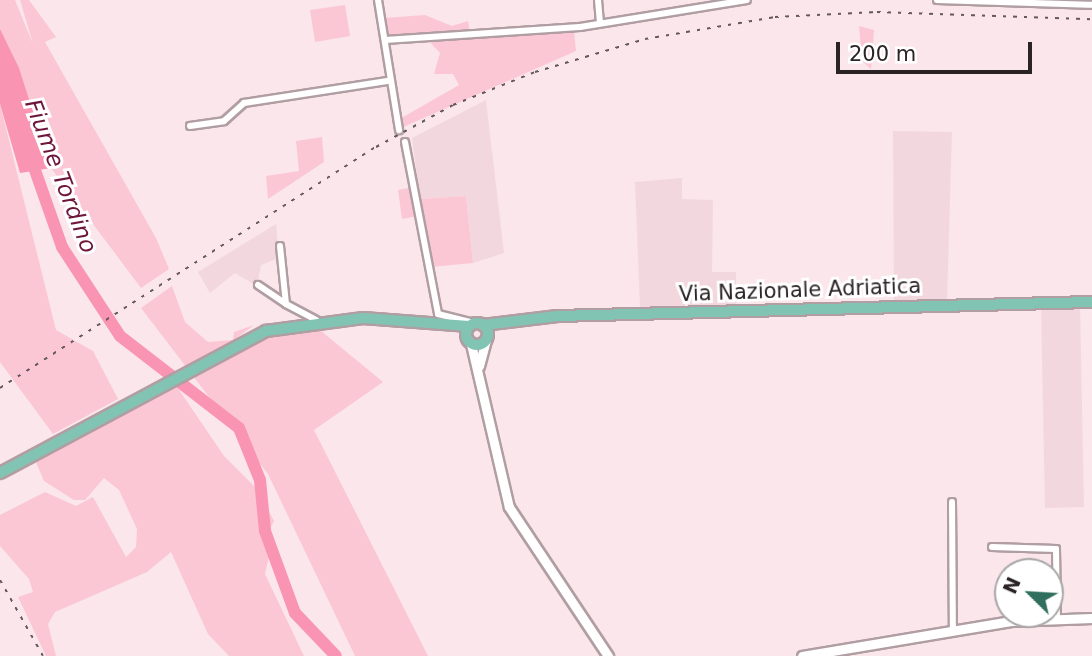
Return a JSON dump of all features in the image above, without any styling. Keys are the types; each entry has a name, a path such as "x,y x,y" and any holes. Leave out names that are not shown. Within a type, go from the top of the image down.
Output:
{"main road":[{"name":"Via Nazionale Adriatica","path":"0,473 232,347 311,321 440,322 476,325 509,319 1092,302"},
{"path":"469,343 487,339 509,319"},
{"path":"440,322 469,343 479,368 509,507 608,656"},
{"path":"476,325 487,339"},
{"path":"469,343 476,325"},
{"path":"479,368 487,339"},
{"path":"1064,617 1092,618"},
{"path":"802,656 994,625"}],"street":[{"path":"379,0 387,81 399,130"},
{"path":"598,0 600,23"},
{"path":"385,40 600,23 747,0"},
{"path":"937,0 1092,5"},
{"path":"190,126 224,121 244,103 387,81"},
{"path":"405,142 438,314 476,325"},
{"path":"280,246 286,303"},
{"path":"258,285 311,321"},
{"path":"952,502 953,630"},
{"path":"992,547 1056,549 1056,558"}],"shaded area":[{"path":"0,0 15,0 33,44 20,0 29,0 56,37 45,42 156,238 169,269 141,288 51,168 0,29"},
{"path":"345,5 350,36 315,42 310,10"},
{"path":"425,15 452,26 468,21 470,32 387,37 384,18"},
{"path":"859,26 874,30 871,69 862,61"},
{"path":"0,29 19,68 51,168 20,173 0,104"},
{"path":"574,31 576,51 401,128 398,120 459,85 453,74 434,74 440,53 429,41"},
{"path":"486,100 504,253 473,263 466,196 420,199 412,138"},
{"path":"0,104 56,330 93,351 118,399 53,434 0,362"},
{"path":"893,131 952,132 947,300 894,301"},
{"path":"322,137 324,162 268,199 266,176 299,171 296,141"},
{"path":"682,178 682,199 713,200 712,272 736,272 736,306 640,307 635,182"},
{"path":"414,187 418,216 402,219 398,190"},
{"path":"466,196 473,263 431,267 420,199"},
{"path":"276,224 279,258 261,265 257,286 235,273 210,293 198,272"},
{"path":"172,286 185,322 208,342 233,340 234,332 254,325 230,343 235,352 276,333 315,326 383,382 314,430 428,656 355,656 268,474 141,308"},
{"path":"1080,306 1084,507 1045,508 1041,307"},
{"path":"175,384 224,456 257,489 274,521 264,542 270,552 265,574 304,656 229,656 208,634 171,552 147,572 55,612 48,624 56,656 46,656 18,597 33,592 29,579 0,546 0,515 45,492 76,506 93,497 126,557 136,547 137,529 119,490 104,478 85,500 74,500 44,481 35,460"}],"waterway":[{"name":"Fiume Tordino","path":"30,156 62,247 120,336 239,428 260,480 265,531 295,613 336,656"}],"railway":[{"path":"0,388 376,147 453,105 535,72 645,39 775,17 877,12 1092,19"},
{"path":"0,580 43,656"}]}
